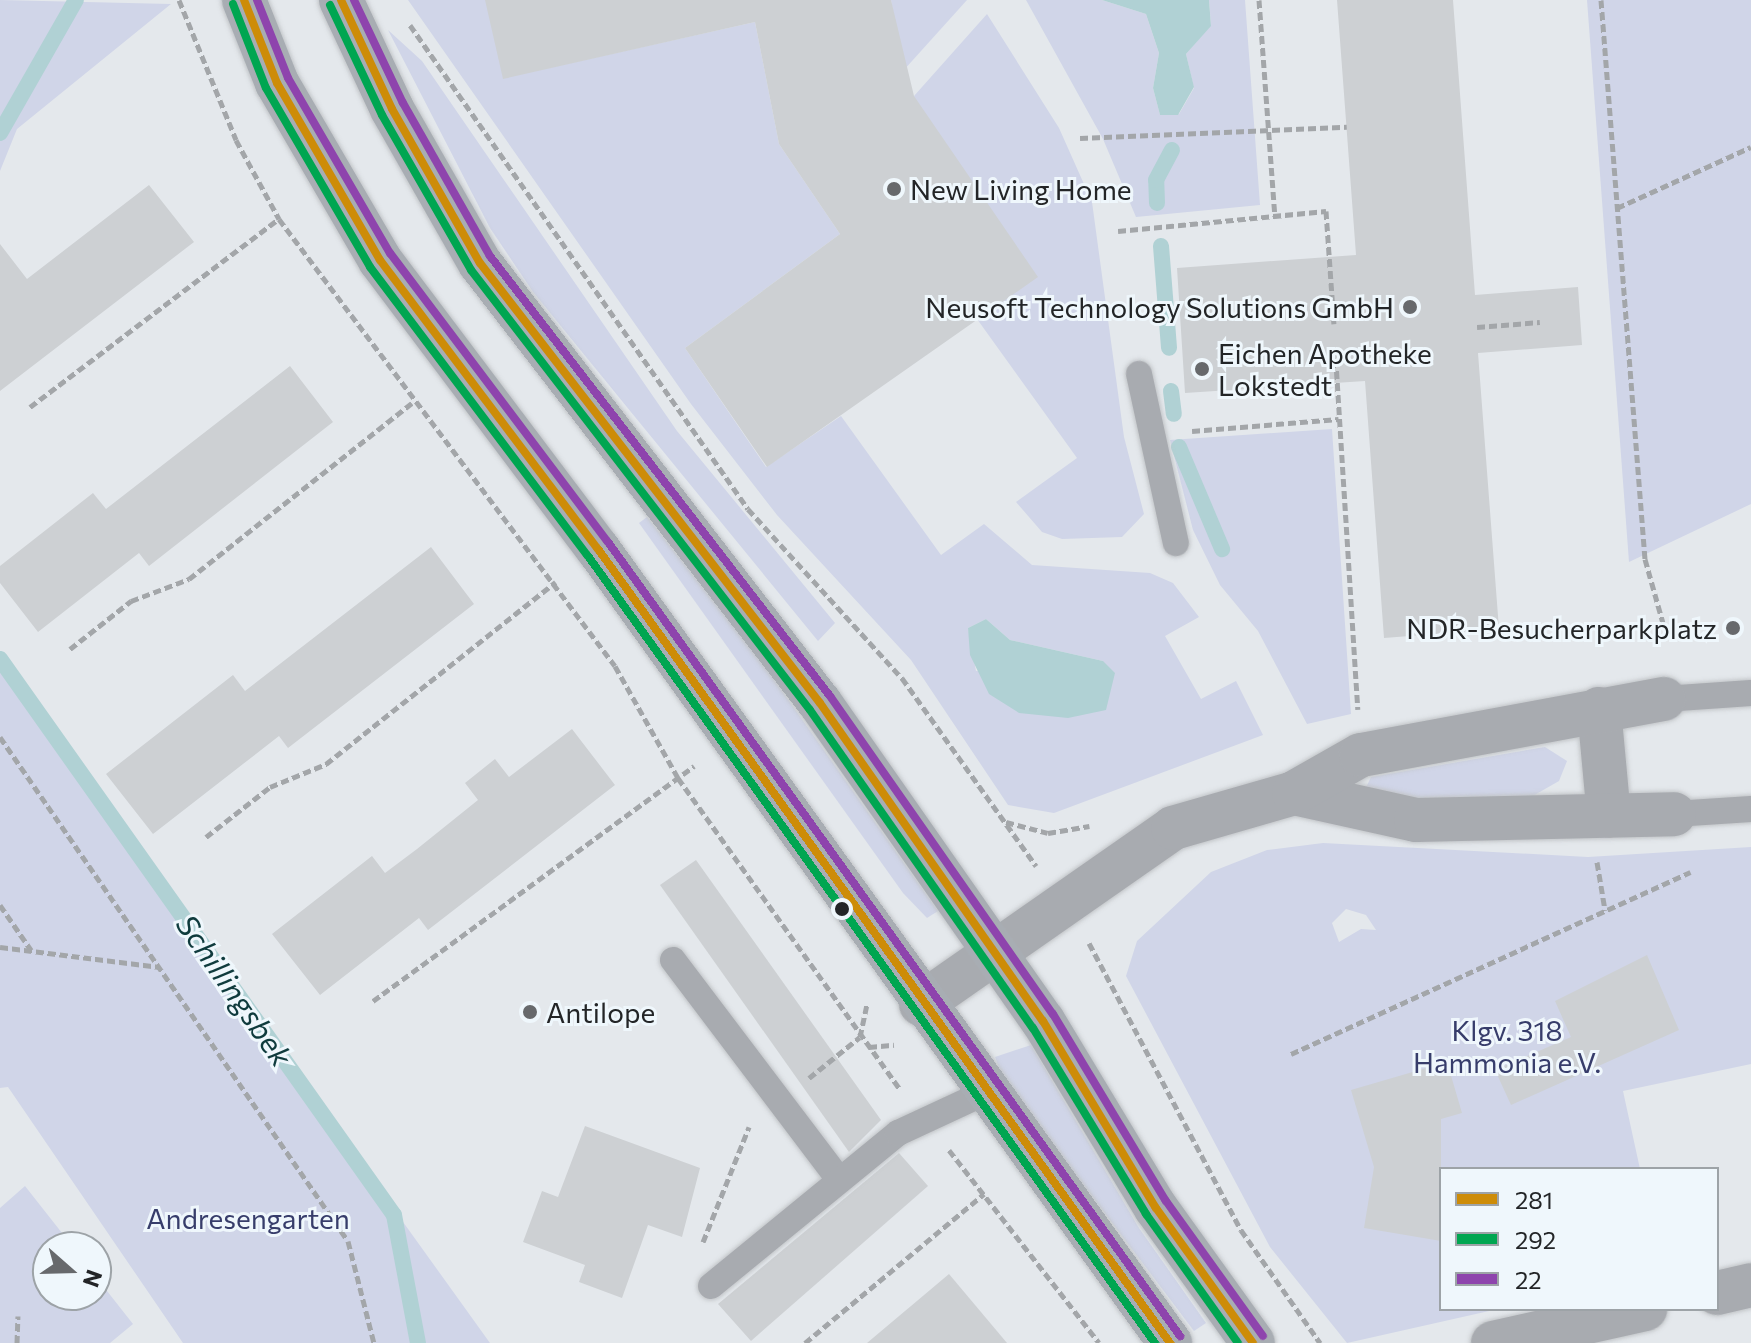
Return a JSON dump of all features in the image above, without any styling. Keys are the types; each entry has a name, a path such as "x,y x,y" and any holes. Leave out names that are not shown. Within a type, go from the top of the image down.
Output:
{"main road":[{"path":"244,0 277,83 371,247 598,549 984,1093 1170,1343"},
{"path":"341,0 392,109 524,327 733,583 995,952 1156,1208 1253,1343"}],"street":[{"path":"921,1004 1138,847 1173,828 1294,793 1361,755 1664,699"},
{"path":"1599,709 1609,816"},
{"path":"1294,793 1416,820 1674,814"},
{"path":"1719,1293 1751,1285"},
{"path":"1493,1343 1636,1311"}],"lane":[{"path":"1139,374 1147,434 1176,543"},
{"path":"1664,699 1751,693"},
{"path":"1674,814 1751,809"},
{"path":"673,960 837,1177"},
{"path":"711,1286 837,1177 925,1120 984,1093"}],"path":[{"path":"179,0 236,140 279,219 412,403 555,583 615,666 678,778 860,1037 1099,1343"},
{"path":"1259,0 1275,216"},
{"path":"1601,0 1645,559 1663,623"},
{"path":"405,17 748,509 902,678 1032,860"},
{"path":"1080,138 1347,127"},
{"path":"1617,208 1751,147"},
{"path":"1118,231 1326,211 1334,324"},
{"path":"30,407 279,219"},
{"path":"1477,327 1540,322"},
{"path":"1335,347 1361,755"},
{"path":"70,649 131,601 189,579 412,403"},
{"path":"1147,434 1339,419"},
{"path":"206,837 270,787 326,764 598,549"},
{"path":"0,737 348,1241 374,1343"},
{"path":"373,1001 734,737"},
{"path":"1005,821 1048,833 1088,826 1138,847"},
{"path":"1291,1054 1690,872"},
{"path":"0,905 31,950"},
{"path":"0,947 161,968"},
{"path":"1099,957 1241,1230 1320,1343"},
{"path":"711,1286 702,1235 742,1132 860,1037 873,995"},
{"path":"805,1343 984,1194"},
{"path":"17,1343 18,1316"}],"green space":[{"path":"0,0 171,4 17,129 0,171"},
{"path":"408,0 487,0 504,78 755,22 779,144 840,234 685,348 766,467 841,416 941,555 984,524 1032,565 1150,573 1173,583 1199,617 1165,636 1201,699 1236,681 1263,735 1054,813 1008,805 911,660 777,515 691,404","holes":["986,619 1010,640 1103,661 976,671 968,628"]},
{"path":"891,0 967,0 903,71"},
{"path":"1026,0 1102,0 1146,14 1159,53 1153,88 1160,115 1170,115 1179,114 1194,88 1186,54 1211,25 1209,0 1245,0 1260,205 1136,217 1103,139"},
{"path":"1587,0 1751,0 1751,504 1629,562"},
{"path":"987,14 1059,128 1092,202 1124,437 1144,514 1122,537 1062,539 1042,532 1016,502 1077,458 977,319 914,96"},
{"path":"388,30 422,61 677,431 835,623 818,641 533,292 490,228"},
{"path":"1332,429 1351,714 1307,724 1258,631 1220,585 1193,530 1170,440"},
{"path":"647,517 762,663 938,911 927,918 903,893 639,523"},
{"name":"Andresengarten","path":"0,661 490,1343 183,1343 112,1239 112,1231 106,1231 8,1087 0,1088"},
{"path":"1545,747 1567,761 1559,781 1531,797 1397,803 1363,794 1371,777"},
{"name":"Klgv. 318 Hammonia e.V.","path":"1323,843 1588,857 1751,847 1751,1064 1623,1091 1640,1167 1439,1167 1439,1311 1489,1311 1347,1343 1270,1247 1126,976 1137,941 1211,872 1267,850","holes":["1346,909 1366,915 1376,930 1361,929 1339,942 1332,923"]},
{"path":"1031,1045 1139,1228 1206,1323 1194,1331 1004,1080 995,1057"},
{"path":"25,1186 60,1231 32,1231 32,1311 112,1311 112,1297 133,1324 110,1343 0,1343 0,1208"}],"shaded area":[{"path":"1102,0 1209,0 1211,26 1186,54 1194,87 1178,115 1160,115 1153,88 1159,53 1146,14"},
{"path":"986,619 1010,640 1103,661 1115,673 1106,710 1068,718 1019,713 989,694 970,655 968,628"}],"building":[{"name":"New Living Home","path":"485,0 891,0 914,96 1038,277 767,467 685,348 840,234 779,144 755,22 503,79"},
{"path":"1337,0 1453,0 1475,295 1578,287 1582,345 1478,353 1499,629 1384,638 1365,381 1185,393 1177,268 1356,255"},
{"path":"149,185 194,242 0,391 0,244 27,279"},
{"path":"290,366 333,422 149,566 139,553 38,632 0,583 0,566 93,493 106,509"},
{"path":"431,547 474,604 288,748 279,736 153,834 106,774 233,675 245,691"},
{"path":"572,729 615,785 428,930 419,918 320,995 272,934 372,856 385,873 417,849 478,800 465,783 495,759 509,777"},
{"path":"696,860 881,1120 849,1152 660,885"},
{"path":"1647,955 1679,1030 1511,1105 1495,1070 1571,1037 1555,1001"},
{"path":"1447,1062 1462,1113 1441,1119 1439,1241 1364,1228 1374,1167 1351,1090"},
{"path":"585,1126 700,1168 682,1237 648,1225 622,1298 579,1282 585,1265 523,1242 542,1191 558,1197"},
{"path":"899,1153 928,1186 751,1341 718,1304"},
{"path":"949,1274 1007,1343 867,1343"}],"waterway":[{"name":"Schillingsbek","path":"0,133 76,0"},
{"path":"1157,203 1156,180 1172,150"},
{"path":"1161,246 1169,348"},
{"path":"1171,391 1174,414"},
{"path":"1179,447 1222,549"},
{"name":"Schillingsbek","path":"0,659 394,1215 418,1343"}],"transit line":[{"name":"281","path":"244,0 277,83 380,260 598,549 1170,1343"},
{"name":"22","path":"257,0 288,78 390,253 608,542 1180,1336"},
{"name":"281","path":"341,0 392,109 480,263 820,703 1043,1021 1156,1208 1253,1343"},
{"name":"22","path":"354,0 403,103 490,256 830,696 1053,1014 1166,1201 1263,1336"},
{"name":"292","path":"233,4 266,88 370,267 588,556 1155,1343"},
{"name":"292","path":"330,5 382,115 471,270 810,710 1033,1028 1146,1214 1238,1343"}],"place":[{"name":"New Living Home","path":"894,189"},
{"name":"Neusoft Technology Solutions GmbH","path":"1410,307"},
{"name":"Eichen Apotheke Lokstedt","path":"1202,369"},
{"name":"NDR-Besucherparkplatz","path":"1733,628"},
{"name":"Antilope","path":"530,1012"}]}
